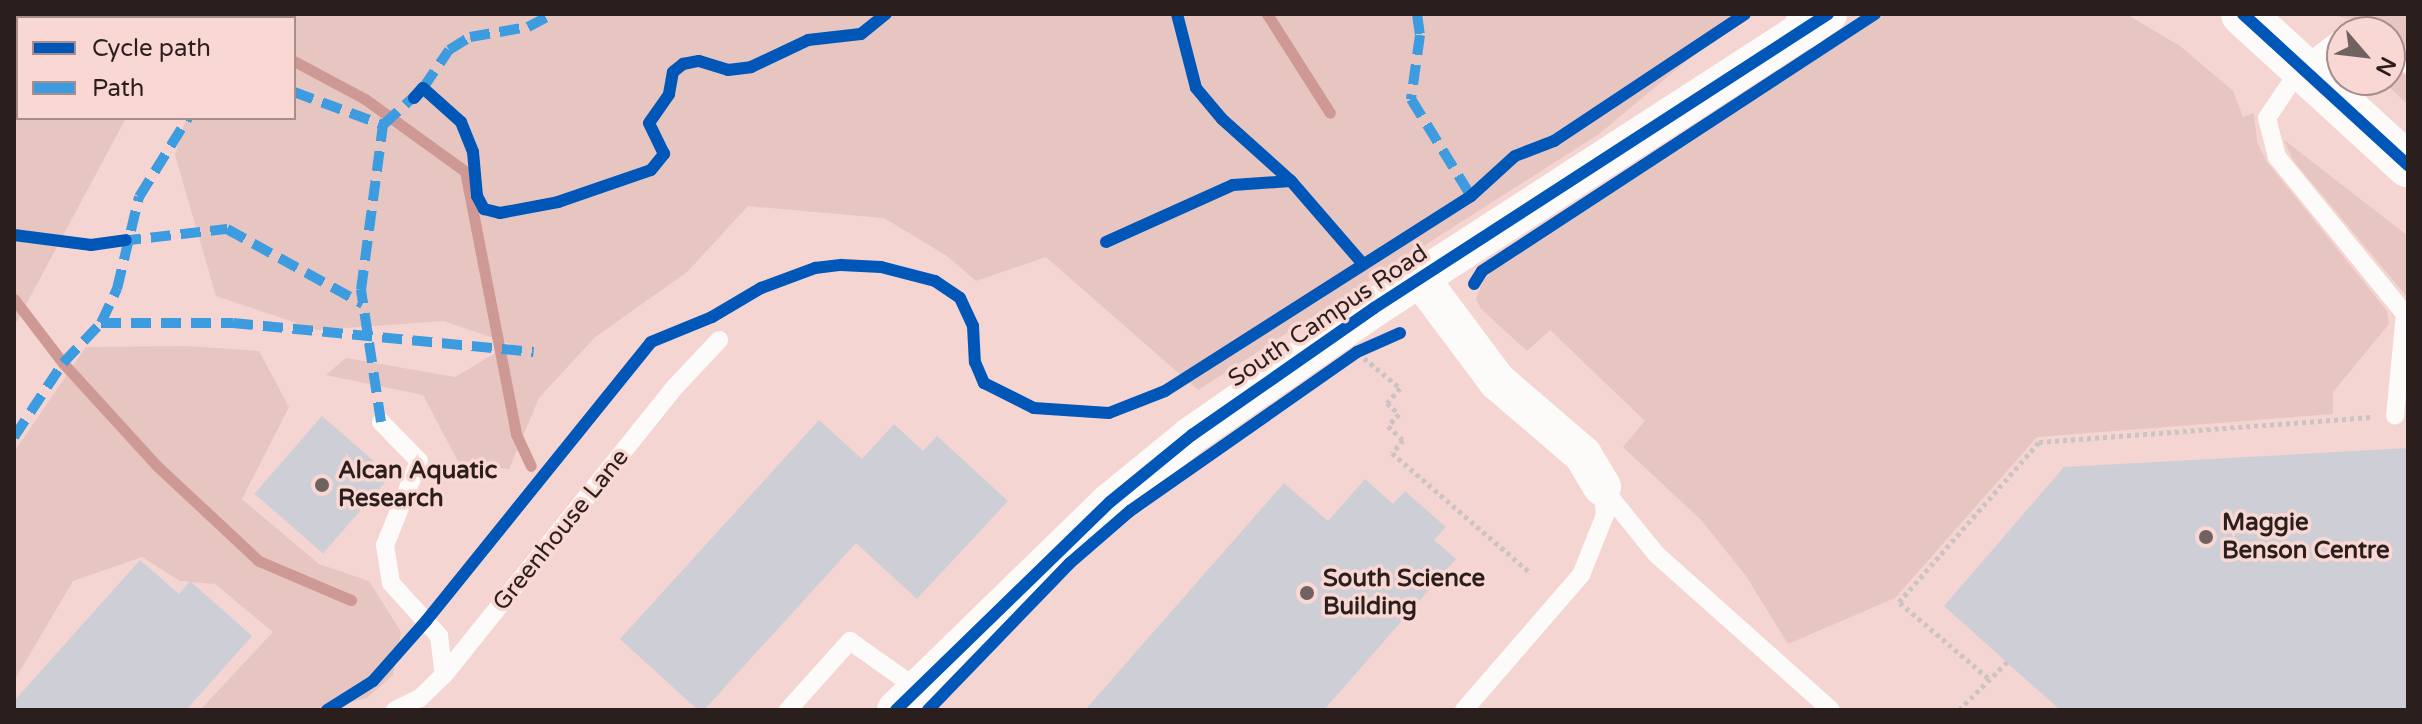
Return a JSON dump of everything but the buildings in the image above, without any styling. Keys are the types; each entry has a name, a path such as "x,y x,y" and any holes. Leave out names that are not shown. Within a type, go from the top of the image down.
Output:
{"street":[{"path":"2240,16 2408,165"},
{"name":"South Campus Road","path":"907,700 1110,502 1181,444 1420,278 1816,18"},
{"path":"1420,278 1497,381 1583,455 1602,487"}],"lane":[{"path":"2326,49 2300,69 2267,118 2277,157 2405,314 2395,416"},
{"name":"Greenhouse Lane","path":"395,710 420,698 444,675 674,388 719,340"},
{"path":"381,422 419,461 385,545 391,583 439,636 444,675"},
{"path":"1464,710 1581,575 1605,515 1602,487"},
{"path":"1602,487 1656,554 1831,710"},
{"path":"788,710 850,641 907,700"}],"path":[{"path":"1344,361 1362,349 1400,388 1387,403 1399,414 1388,426 1403,440 1392,453 1528,571"},
{"path":"1988,678 1899,602 2039,442 2395,416"},
{"path":"1959,710 2007,662"}],"shaded area":[{"path":"14,14 2408,14 2408,710 14,710"},
{"path":"14,14 182,14 16,16 16,120 125,120 14,327"},
{"path":"1743,14 1599,134 1198,390 1046,257 976,281 947,256 884,218 748,206 687,272 594,338 539,398 509,469 460,465 423,395 326,375 346,358 455,377 511,344 444,321 317,330 216,296 175,155 185,120 296,120 296,16 218,16"},
{"path":"2126,14 2180,46 2233,91 2243,117 2254,113 2257,142 2267,162 2387,311 2389,324 2333,392 2333,414 2037,437 1895,598 1788,644 1746,576 1701,520 1623,447 1645,421 1550,330 1527,351 1481,309 1476,299 1483,281 1495,268 1884,15"},
{"path":"2329,14 2408,14 2408,49 2406,16"},
{"path":"2406,76 2408,77 2408,105 2399,96 2406,96"},
{"path":"2284,140 2408,236 2408,298 2293,160"},
{"path":"187,346 259,351 289,407 242,499 319,564 369,581 401,632 393,675 367,698 316,710 200,710 273,632 215,584 180,581 142,557 73,581 14,681 14,452 86,347"}],"waterway":[{"path":"1267,14 1330,113"},
{"path":"296,62 365,99 465,171 516,434 531,466"},
{"path":"14,299 63,363 156,465 259,561 351,600"}],"marked path":[{"path":"423,88 449,50 470,37 528,27 552,14"},
{"path":"1417,14 1420,35 1411,99 1471,196"},
{"path":"381,422 361,290 383,125 419,92"},
{"path":"296,93 383,125"},
{"path":"14,437 63,363 101,323 117,289 139,197 187,120"},
{"path":"121,241 227,229 363,304"},
{"path":"101,323 233,323 534,352"}],"cycle path":[{"path":"414,98 423,88 461,122 473,152 477,196 484,209 500,213 558,202 651,170 664,154 649,123 669,94 673,72 683,64 699,61 728,70 751,67 808,40 861,34 886,14"},
{"path":"1177,14 1196,88 1222,119 1291,181 1362,263"},
{"path":"327,710 373,681 426,621 651,342 712,317 761,288 815,268 841,265 881,267 935,281 960,298 973,326 975,362 984,383 1034,408 1109,413 1165,391 1471,196 1515,156 1554,141 1745,14"},
{"path":"896,710 1110,502 1192,435 1374,308 1828,14"},
{"path":"1474,284 1482,271 1875,14"},
{"path":"2243,14 2408,165"},
{"path":"1106,242 1233,185 1291,181"},
{"path":"14,235 91,245 126,240"},
{"path":"928,710 1070,563 1130,511 1357,352 1400,333"}],"place":[{"name":"Alcan Aquatic Research","path":"322,485"},
{"name":"Maggie Benson Centre","path":"2206,537"},
{"name":"South Science Building","path":"1307,593"}]}
